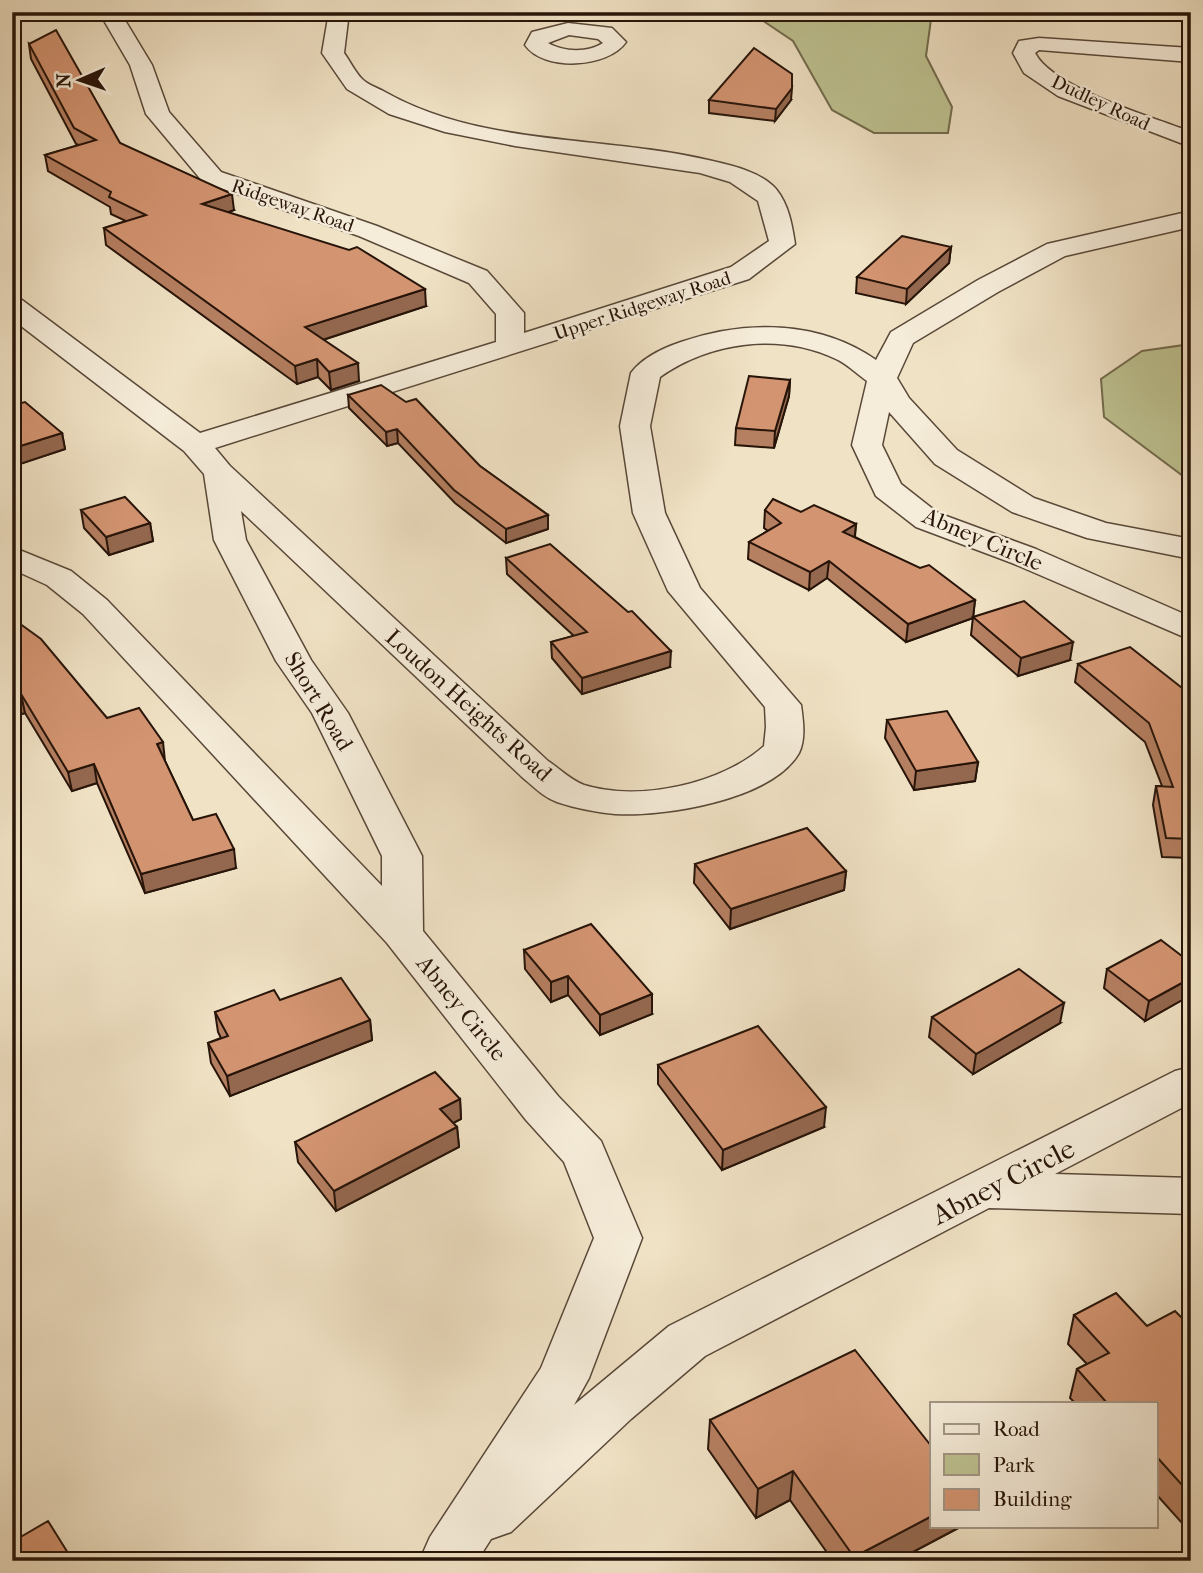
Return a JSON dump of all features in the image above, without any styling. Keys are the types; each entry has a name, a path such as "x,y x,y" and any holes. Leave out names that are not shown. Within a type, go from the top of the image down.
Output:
{"street":[{"name":"Ridgeway Road","path":"109,12 141,65 158,114 212,177 368,231 478,277 510,313 510,347"},
{"name":"Upper Ridgeway Road","path":"195,444 740,273 782,244 777,215 764,191 718,169 660,158 491,136 433,123 362,90 339,68 330,40 339,12"},
{"name":"Dudley Road","path":"1191,55 1039,44 1027,46 1024,53 1032,68 1066,91 1191,141"},
{"path":"883,378 901,338 1056,250 1191,219"},
{"name":"Loudon Heights Road","path":"12,306 195,444 219,473 535,769 567,792 598,800 625,802 714,790 759,770 782,750 785,727 783,705 685,591 649,513 635,426 646,373 674,354 703,344 761,334 805,339 848,353 883,378 898,403 946,457 1023,505 1099,531 1191,549"},
{"name":"Abney Circle","path":"883,378 867,445 887,489 927,520 1024,556 1191,630"},
{"name":"Short Road","path":"219,473 230,540 294,661 330,713 402,856 402,933"},
{"name":"Abney Circle","path":"12,557 59,578 95,607 402,933 542,1108 584,1153 618,1238 563,1378 448,1558"},
{"name":"Abney Circle","path":"448,1558 612,1403 687,1340 1191,1083"},
{"path":"987,1189 1191,1196"}],"green space":[{"path":"750,12 932,12 926,56 952,107 948,133 874,133 832,110 793,41"},
{"path":"1191,344 1191,482 1104,417 1101,379 1142,351"}],"building":[{"path":"56,30 120,143 232,194 202,204 349,250 357,247 425,289 305,327 358,363 329,372 317,359 295,366 104,228 146,215 109,197 111,192 45,155 96,140 74,128 29,44"},
{"path":"754,48 792,74 792,88 776,109 709,100"},
{"path":"902,236 951,247 907,289 857,277"},
{"path":"749,376 790,380 775,431 736,428"},
{"path":"381,385 406,402 416,399 480,466 548,515 506,529 454,490 397,429 386,432 348,395"},
{"path":"12,401 18,404 25,402 62,433 12,447"},
{"path":"125,497 150,523 106,537 81,510"},
{"path":"773,499 801,512 814,505 856,524 843,532 920,568 929,565 975,600 908,624 829,561 810,572 749,542 781,523 765,510"},
{"path":"550,544 628,612 632,611 671,651 582,678 551,642 587,632 506,558"},
{"path":"1024,601 1073,642 1021,658 973,617"},
{"path":"12,618 41,639 107,718 139,708 163,742 157,744 193,820 216,814 234,849 141,874 94,764 68,772 21,694 12,697"},
{"path":"1130,647 1191,695 1191,839 1166,838 1156,786 1173,787 1149,723 1078,664"},
{"path":"947,711 978,762 916,771 887,720"},
{"path":"807,828 846,871 731,909 695,864"},
{"path":"591,924 652,994 600,1015 568,976 551,982 524,950"},
{"path":"1161,940 1191,963 1191,978 1149,1001 1107,969"},
{"path":"1019,969 1064,1003 976,1054 932,1017"},
{"path":"341,978 370,1020 227,1076 208,1043 228,1036 215,1012 274,990 280,1000"},
{"path":"758,1026 826,1107 723,1150 658,1065"},
{"path":"435,1072 460,1099 440,1109 457,1127 334,1191 295,1142"},
{"path":"1116,1293 1147,1326 1175,1311 1191,1327 1191,1495 1158,1458 1158,1402 1106,1402 1077,1369 1109,1353 1074,1315"},
{"path":"855,1350 930,1444 930,1517 854,1557 793,1471 758,1489 710,1420"},
{"path":"48,1521 73,1561 12,1561 12,1542"}]}
